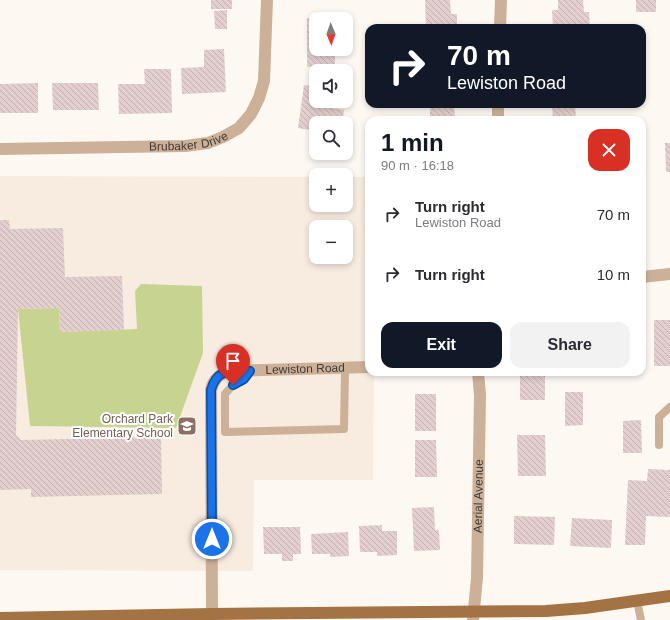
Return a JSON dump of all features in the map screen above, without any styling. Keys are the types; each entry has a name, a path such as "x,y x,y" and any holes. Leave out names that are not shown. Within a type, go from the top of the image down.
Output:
{"main road":[{"path":"0,618 167,618 212,614 473,616 585,608 670,596"}],"street":[{"name":"Brubaker Drive","path":"0,149 185,146 208,143 223,137 239,128 251,114 259,98 264,81 267,0"},
{"path":"500,24 501,0"},
{"path":"646,277 670,274"},
{"name":"Lewiston Road","path":"212,614 211,390 213,383 219,375 227,371 365,367"},
{"name":"Aerial Avenue","path":"473,616 477,578 480,395 478,376"}],"lane":[{"path":"250,371 244,379 233,385 225,394 225,432 344,429 345,368"},
{"path":"659,445 659,417 670,407"},
{"path":"637,601 641,620"}],"shaded area":[{"name":"Orchard Park Elementary School","path":"0,176 309,177 309,212 353,212 353,177 365,177 365,376 374,376 373,480 254,480 253,571 0,570"}],"green space":[{"path":"141,284 202,286 203,353 176,428 30,426 18,309 59,308 60,332 137,329 135,291"}],"building":[{"path":"211,0 232,0 232,9 211,9"},
{"path":"425,0 450,0 451,14 457,14 457,24 426,24"},
{"path":"558,0 583,0 584,12 589,12 590,24 553,24 552,10 558,10"},
{"path":"636,0 656,0 656,12 636,12"},
{"path":"227,10 227,29 215,29 214,11"},
{"path":"307,18 309,18 309,56 335,56 335,64 309,64 309,67 307,67"},
{"path":"224,49 226,92 182,94 181,68 204,67 204,50"},
{"path":"144,69 171,69 172,113 119,114 118,84 145,84"},
{"path":"38,83 38,113 0,113 0,84"},
{"path":"52,83 98,83 99,110 53,110"},
{"path":"304,85 309,86 309,108 332,108 344,110 343,116 309,116 309,130 298,128"},
{"path":"430,108 454,108 455,116 430,116"},
{"path":"552,108 575,108 576,116 553,116"},
{"path":"665,143 670,143 670,172 666,172"},
{"path":"0,220 9,220 10,229 63,228 65,277 122,276 124,330 60,332 59,308 18,309 16,435 21,440 161,437 162,494 31,497 31,489 0,490"},
{"path":"654,320 670,320 670,366 654,366"},
{"path":"520,376 545,376 545,400 520,400"},
{"path":"565,392 583,392 583,425 565,426"},
{"path":"415,394 436,394 436,431 415,431"},
{"path":"641,420 642,453 623,453 623,421"},
{"path":"517,435 545,435 546,476 518,476"},
{"path":"415,440 436,440 437,477 415,477"},
{"path":"648,469 670,470 670,517 646,516 645,545 625,545 628,480 647,481"},
{"path":"434,507 435,530 439,530 440,550 414,551 412,508"},
{"path":"514,516 555,517 554,545 514,544"},
{"path":"572,518 612,520 611,548 570,546"},
{"path":"382,525 382,531 397,531 397,555 377,556 377,552 360,552 359,526"},
{"path":"263,527 300,527 301,554 293,554 293,561 282,561 282,554 264,554"},
{"path":"348,532 349,556 330,557 330,554 312,554 311,534"}],"place":[{"name":"Orchard Park Elementary School","path":"187,426"}],"route":[{"path":"212,539 211,390 213,383 219,375 227,371 250,371 244,379 233,385"}]}
